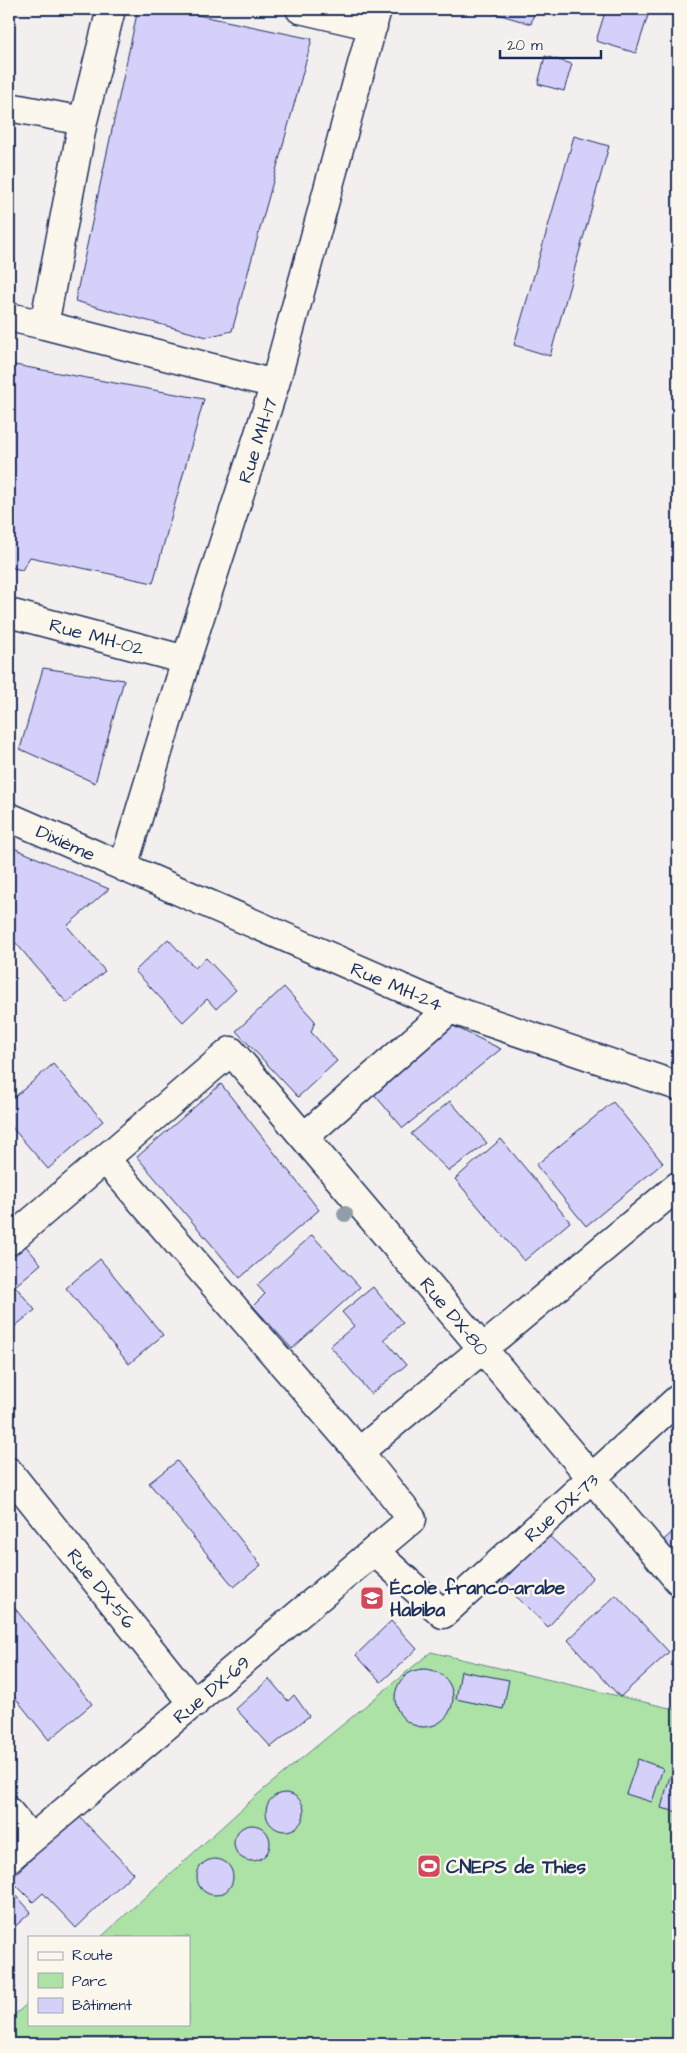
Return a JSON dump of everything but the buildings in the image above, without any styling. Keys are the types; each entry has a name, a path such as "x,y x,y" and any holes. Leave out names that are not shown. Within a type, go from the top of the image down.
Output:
{"street":[{"path":"44,324 83,121 111,9"},
{"path":"300,9 375,17"},
{"name":"Rue MH-17","path":"123,867 186,660 275,384 375,17"},
{"path":"9,106 83,121"},
{"path":"9,318 44,324 275,384"},
{"name":"Rue MH-02","path":"9,613 186,660"},
{"name":"Dixième","path":"9,817 123,867"},
{"name":"Rue MH-24","path":"123,867 450,1009 678,1086"},
{"path":"304,1137 450,1009"},
{"name":"Rue DX-80","path":"105,1159 231,1051 678,1580"},
{"path":"9,1241 105,1159 359,1452 678,1186"},
{"name":"Rue DX-73","path":"374,1551 443,1614 678,1399"},
{"name":"Rue DX-69","path":"9,1858 412,1519 359,1452"},
{"name":"Rue DX-56","path":"9,1472 194,1704"},
{"path":"9,1812 31,1839"}],"green space":[{"name":"CNEPS de Thies","path":"431,1652 678,1710 678,2044 9,2044 9,2020 28,2003 28,2026 190,2026 190,1936 102,1936 257,1795"}],"place":[{"name":"École franco-arabe Habiba","path":"372,1598"},
{"name":"CNEPS de Thies","path":"429,1866"}]}
